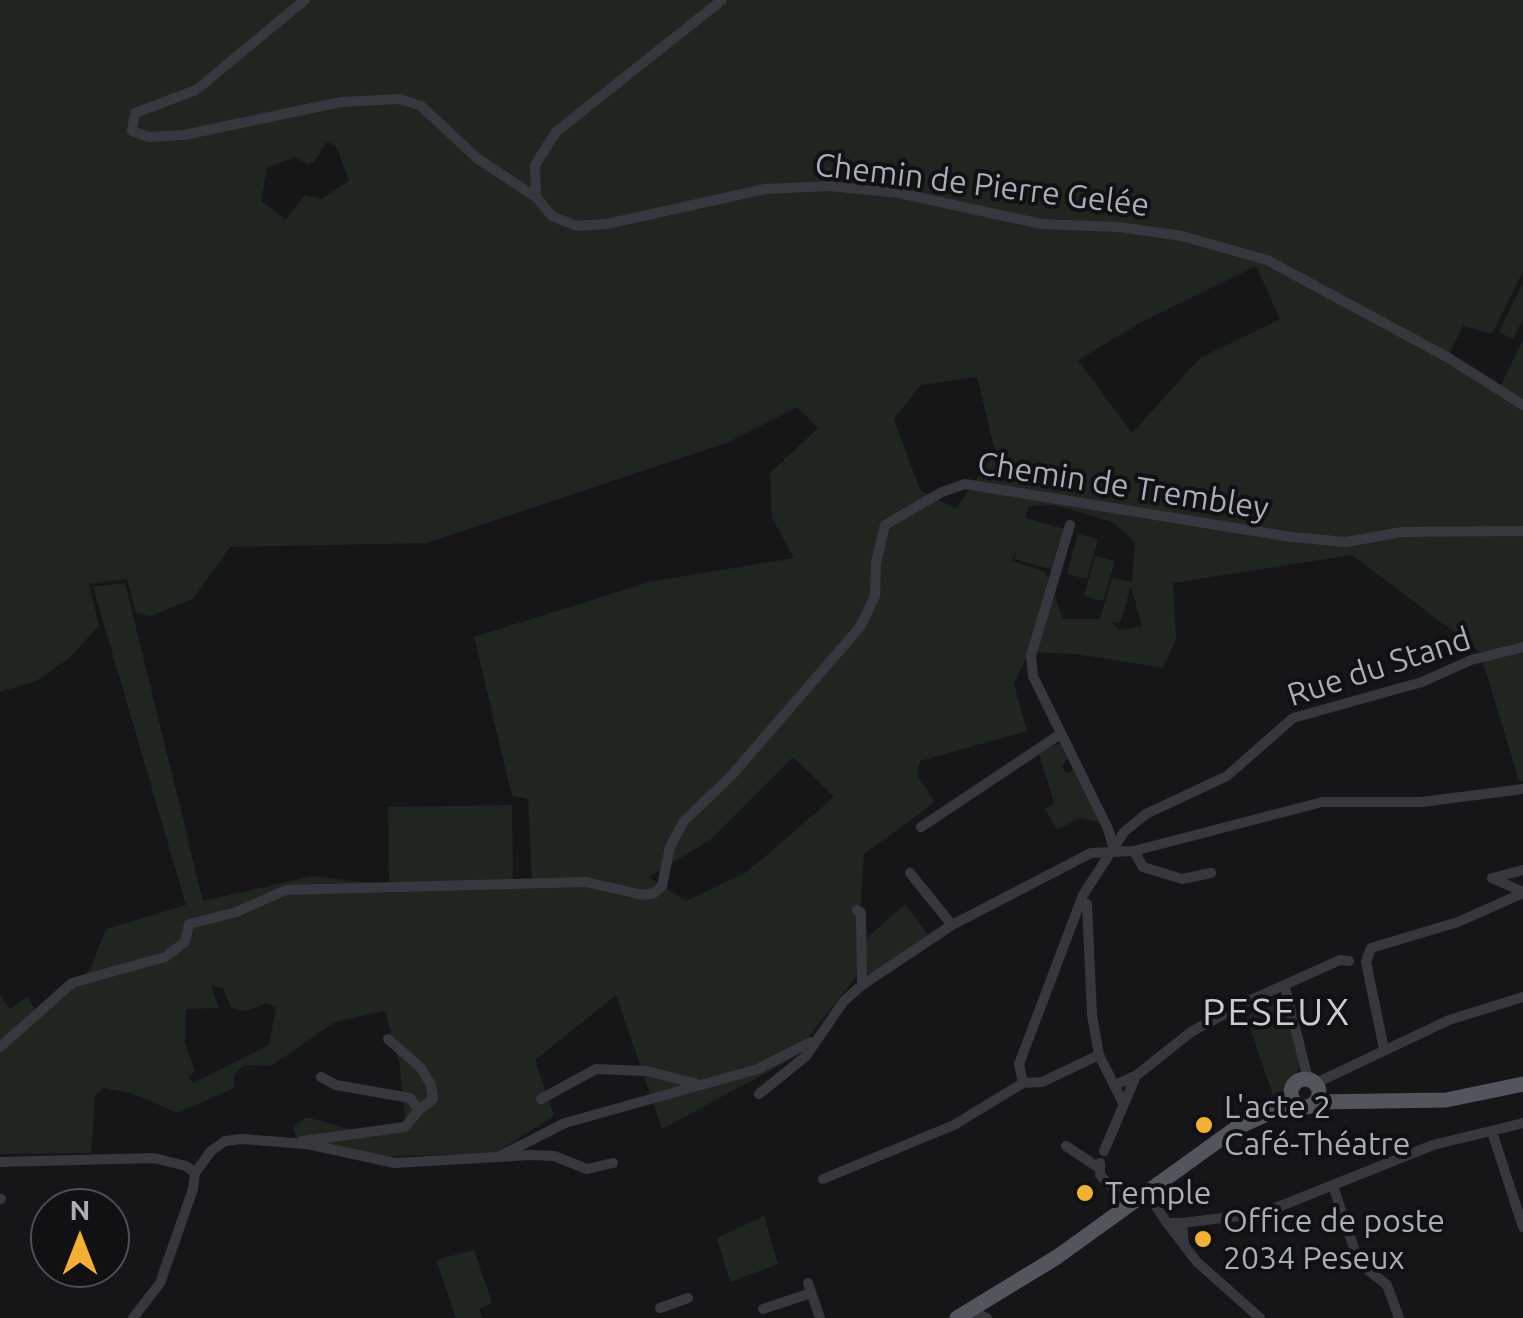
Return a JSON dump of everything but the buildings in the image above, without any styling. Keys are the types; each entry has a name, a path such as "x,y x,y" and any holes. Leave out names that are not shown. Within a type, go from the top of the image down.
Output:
{"main road":[{"path":"1294,1102 1294,1084 1312,1081 1317,1102"},
{"path":"1294,1102 1306,1108 1317,1102 1446,1100 1523,1084"},
{"path":"958,1318 1038,1270 1236,1128 1294,1102"}],"street":[{"name":"Chemin de Pierre Gelée","path":"305,0 196,90 135,113 132,130 149,137 184,135 341,102 400,98 421,106 478,160 536,197 552,216 584,226 765,189 877,190 1042,224 1119,227 1217,244 1267,260 1448,357 1523,405"},
{"path":"536,197 534,165 556,132 722,0"},
{"name":"Chemin de Trembley","path":"0,1046 72,982 165,957 184,942 190,924 236,912 286,890 586,882 643,895 662,886 670,847 684,820 731,776 860,627 875,596 876,563 884,525 942,492 965,484 1291,537 1346,542 1402,532 1523,531"},
{"path":"1023,1083 1019,1064 1077,912 1114,849 1108,829 1033,676 1031,656 1070,525"},
{"name":"Rue du Stand","path":"1114,849 1124,832 1146,814 1227,776 1293,718 1422,682 1471,660 1523,647"},
{"path":"921,827 1059,735"},
{"path":"759,1094 806,1056 844,1000 862,985 952,925 1091,853 1114,849 1134,852 1322,802 1422,802 1523,789"},
{"path":"1134,852 1143,868 1182,879 1211,873"},
{"path":"1523,870 1492,878 1523,892"},
{"path":"910,873 952,925"},
{"path":"1384,1050 1366,962 1372,948 1458,922 1523,892"},
{"path":"1087,904 1092,1015 1099,1055 1122,1102"},
{"path":"856,910 861,913 862,985"},
{"path":"1115,1085 1137,1075 1191,1032 1244,1003 1326,966 1349,961"},
{"path":"1285,987 1312,1081 1449,1020 1523,997"},
{"path":"495,1159 565,1122 702,1085 790,1056 821,1034"},
{"path":"133,1318 160,1283 194,1189 194,1173 211,1150 225,1142 288,1142 406,1126 432,1100 432,1085 421,1068 388,1040"},
{"path":"822,1179 954,1126 1023,1083 1042,1082 1099,1055"},
{"path":"542,1099 596,1069 647,1070 702,1085"},
{"path":"1104,1151 1122,1102 1137,1075"},
{"path":"321,1077 336,1084 410,1098 419,1110"},
{"path":"1167,1224 1241,1218 1433,1145 1523,1123"},
{"path":"1492,1132 1523,1227"},
{"path":"288,1142 396,1163 554,1156 586,1169 613,1163"},
{"path":"1066,1146 1100,1166 1128,1204"},
{"path":"0,1162 143,1158 186,1166 194,1173"},
{"path":"1333,1186 1359,1262 1387,1284 1399,1318"},
{"path":"1146,1191 1197,1262 1260,1318"},
{"path":"1182,1223 1184,1244"},
{"path":"763,1309 809,1288 820,1318"},
{"path":"670,1318 663,1306 688,1298"},
{"path":"1238,1318 1247,1306"},
{"path":"958,1318 978,1314 986,1318"}],"shaded area":[{"path":"0,0 1523,0 1523,271 1492,334 1463,326 1446,361 1498,391 1523,340 1523,781 1519,781 1480,652 1352,555 1173,583 1176,639 1163,668 1076,654 1029,652 1014,684 1027,731 920,761 917,775 935,802 864,854 856,977 790,1060 662,1129 616,995 535,1060 554,1116 495,1153 366,1157 296,1139 293,1126 306,1117 361,1132 406,1124 399,1062 385,1011 335,1022 271,1066 244,1065 234,1075 234,1088 177,1113 131,1093 104,1088 95,1096 91,1153 0,1154 0,995 10,1009 28,996 35,1011 90,970 106,929 186,905 93,587 125,583 203,901 312,876 389,885 532,882 528,799 512,796 474,637 649,582 794,558 772,518 770,473 818,428 797,407 729,442 427,543 230,547 193,599 151,616 136,613 127,579 89,584 99,626 68,659 36,681 0,692","holes":["327,142 336,146 349,181 321,199 305,195 286,219 261,201 267,168 295,157 307,164 314,162","1256,266 1280,319 1200,358 1132,433 1078,360 1138,324","977,377 995,452 956,509 920,490 894,419 921,385","1054,505 1113,522 1135,542 1132,582 1112,578 1100,619 1063,619 1046,572 1012,561 1017,546 1014,559 1054,570 1065,529 1025,518 1029,506","1131,586 1142,626 1120,630 1110,621 1120,623","793,757 834,797 747,872 686,901 649,877 710,840","211,986 223,988 231,1008 247,1011 266,1003 276,1007 269,1045 193,1083 189,1077 195,1071 185,1043 186,1009 219,1008"]},
{"path":"1523,282 1523,319 1513,339 1499,332"},
{"path":"1078,534 1098,539 1087,579 1067,574"},
{"path":"1095,556 1115,561 1103,601 1084,596"},
{"path":"1060,743 1067,759 1062,766 1066,773 1073,770 1099,822 1079,818 1057,830 1045,809 1054,803 1039,753"},
{"path":"512,805 513,881 389,883 388,807"},
{"path":"905,904 928,935 868,975 861,943"},
{"path":"1286,998 1300,1067 1275,1101 1246,1016"},
{"path":"764,1216 778,1264 730,1282 717,1238"},
{"path":"474,1250 492,1303 479,1309 482,1318 456,1318 436,1260"}],"place":[{"name":"L'acte 2 Café-Théatre","path":"1204,1125"},
{"name":"Temple","path":"1085,1193"},
{"name":"Office de poste 2034 Peseux","path":"1203,1239"}],"district":[{"name":"PESEUX","path":"1277,1012"}]}
